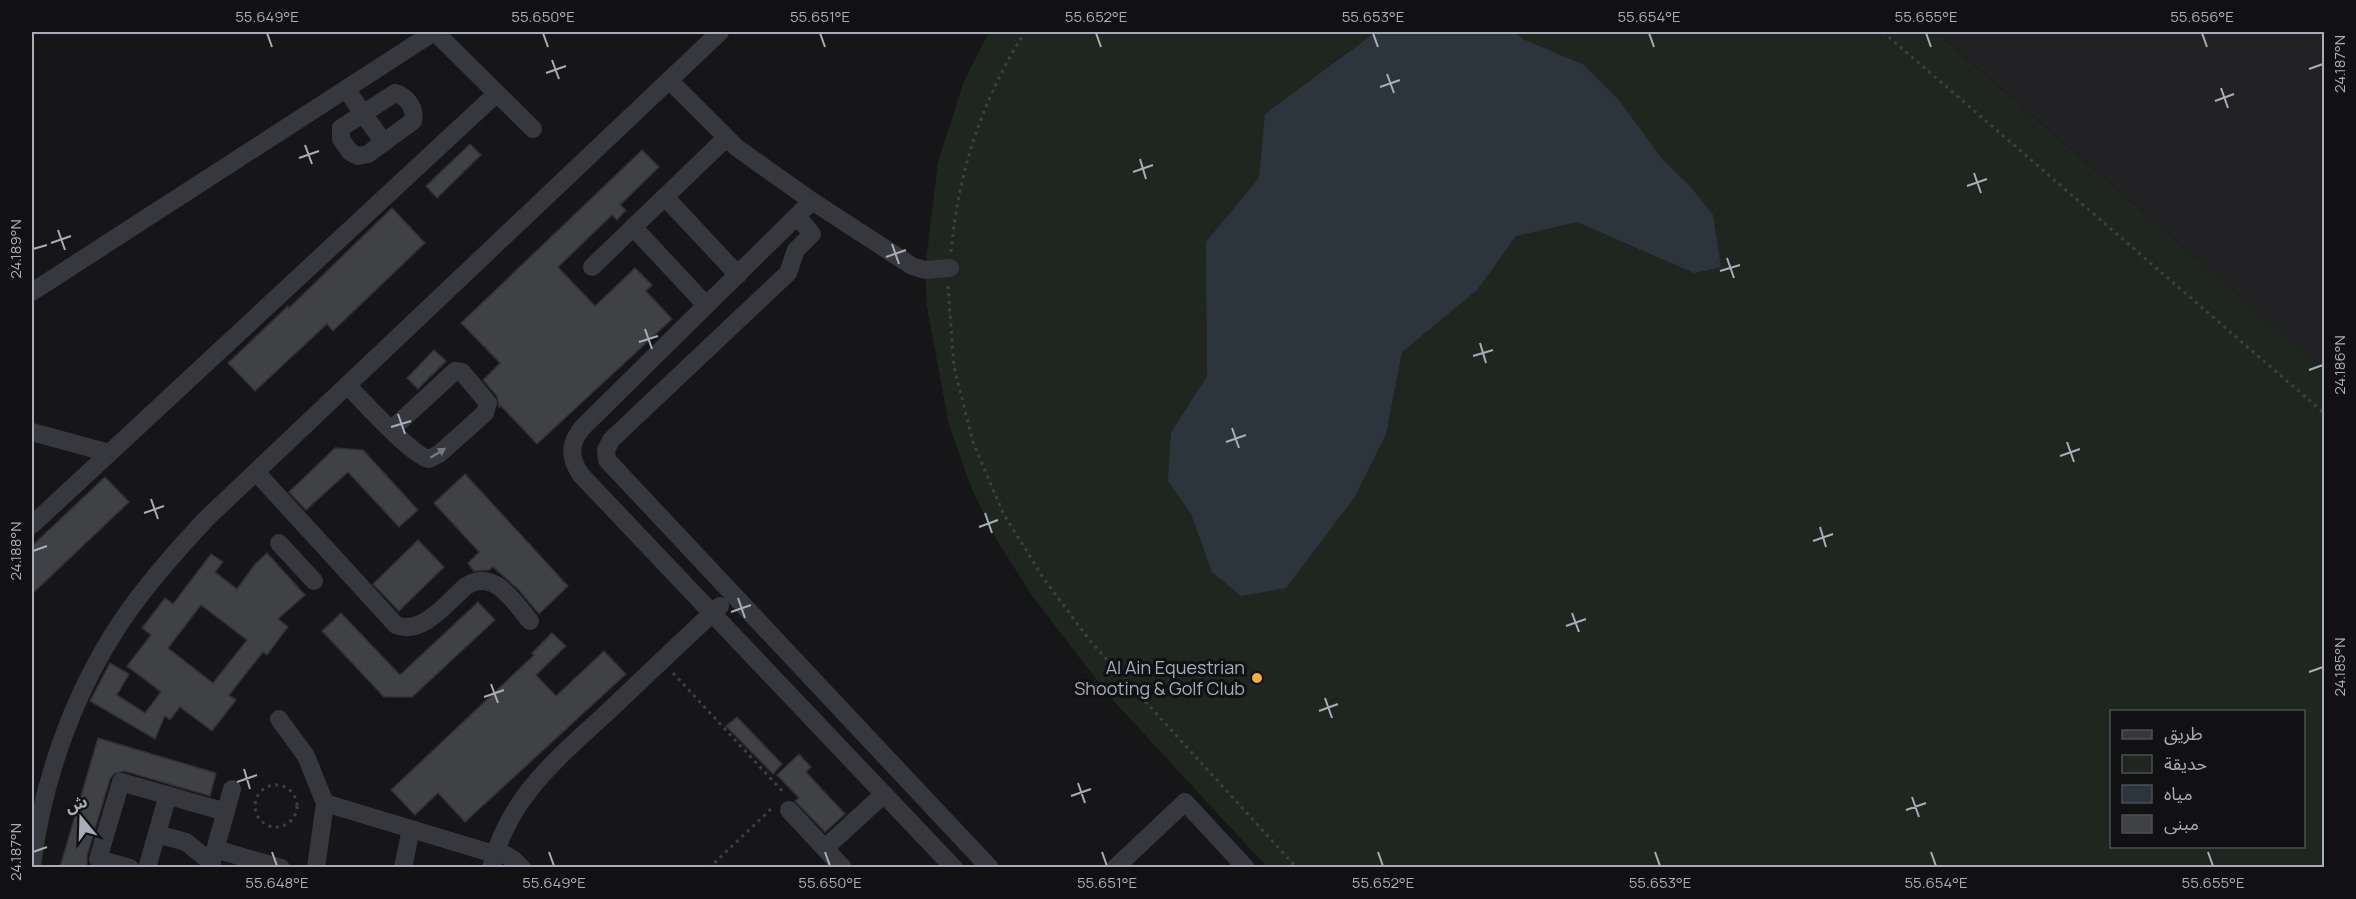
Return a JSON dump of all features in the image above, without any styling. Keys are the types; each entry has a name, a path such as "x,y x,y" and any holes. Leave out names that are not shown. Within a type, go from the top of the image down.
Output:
{"street":[{"path":"32,291 435,32 533,129"},
{"path":"32,866 44,804 60,748 87,682 107,644 134,602 178,549 256,472 720,32"},
{"path":"669,80 726,138 812,201 912,266 925,270 950,268"},
{"path":"346,89 384,143"},
{"path":"391,94 399,94 405,98 413,111 413,121 384,143 363,156 358,156 350,152 341,138 340,131 363,113 391,94"},
{"path":"32,525 496,94"},
{"path":"592,267 726,138"},
{"path":"665,197 738,274"},
{"path":"812,201 576,435 572,445 572,456 581,475 954,867"},
{"path":"796,216 812,234 796,250 788,273 612,440 606,450 607,460 990,867"},
{"path":"633,228 706,305"},
{"path":"348,385 392,429 419,456 429,459 434,458 485,413 488,403 462,372 456,371 450,374 392,429"},
{"path":"32,432 109,453"},
{"path":"256,472 396,625 402,628 418,627 466,586 484,580 499,586 530,621"},
{"path":"294,559 317,538"},
{"path":"279,543 314,581"},
{"path":"493,857 509,818 534,781 732,594"},
{"path":"279,719 306,756 325,803 316,867"},
{"path":"130,867 98,859 121,782 226,812"},
{"path":"214,854 232,789"},
{"path":"825,848 884,794"},
{"path":"147,867 168,795"},
{"path":"1116,867 1185,802 1246,867"},
{"path":"325,803 411,829 522,867"},
{"path":"780,806 843,867"},
{"path":"403,867 411,829"},
{"path":"157,834 186,842 214,854 281,867"},
{"path":"186,842 214,854"}],"path":[{"path":"1025,32 1003,66 973,137 954,213 948,290 954,367 973,442 1003,513 1044,579 1091,642 1297,867"},
{"path":"1883,32 2325,413"},
{"path":"662,660 786,795 780,806 709,867"},
{"path":"273,785 286,787 296,798 296,811 293,818 282,826 276,827 262,822 255,810 257,797 261,791 273,785"}],"shaded area":[{"path":"1936,32 2324,32 2324,369 1962,54"}],"green space":[{"path":"989,32 1936,32 2324,369 2324,867 1267,867 1109,696 1033,597 996,539 971,487 949,425 927,307 925,270 938,162 964,81"}],"water":[{"path":"1376,32 1514,32 1523,39 1584,65 1619,100 1662,159 1689,185 1713,215 1721,267 1694,273 1577,222 1516,236 1477,290 1402,352 1386,434 1354,498 1286,588 1241,596 1212,572 1191,514 1168,481 1171,433 1207,376 1206,242 1259,178 1265,114"}],"building":[{"path":"470,144 481,155 437,198 426,186"},
{"path":"642,150 659,167 620,205 626,210 617,220 612,215 558,267 595,306 635,268 652,285 646,291 672,319 537,444 501,406 499,407 497,396 483,380 500,363 461,323"},
{"path":"392,208 425,243 333,331 327,324 255,391 228,363 288,306 289,308"},
{"path":"434,350 446,361 418,389 407,378"},
{"path":"335,448 363,450 418,510 399,527 348,472 306,510 289,492"},
{"path":"465,474 568,586 539,614 518,589 493,567 489,570 474,571 468,563 479,552 434,503"},
{"path":"105,477 129,502 32,594 32,546"},
{"path":"418,540 444,567 399,611 373,584"},
{"path":"267,553 305,595 278,619 288,627 267,655 263,652 229,695 236,700 212,731 180,707 170,720 165,716 155,739 90,701 110,663 129,674 117,695 145,713 161,692 127,666 151,635 142,628 165,598 173,604 211,554 223,562 215,572 237,589 255,564","holes":["201,605 247,640 213,683 168,648"]},
{"path":"478,602 495,620 412,697 384,697 322,631 341,613 400,675"},
{"path":"552,633 566,646 536,675 556,696 604,651 626,674 465,822 438,793 415,815 391,790 534,655 532,653"},
{"path":"737,717 782,764 773,774 726,726"},
{"path":"98,738 216,773 210,796 124,771 114,774 110,779 87,856 87,867 60,867"},
{"path":"799,754 811,767 806,772 845,814 825,832 795,801 799,798 777,775"}],"place":[{"name":"Al Ain Equestrian Shooting & Golf Club","path":"1257,678"}]}
